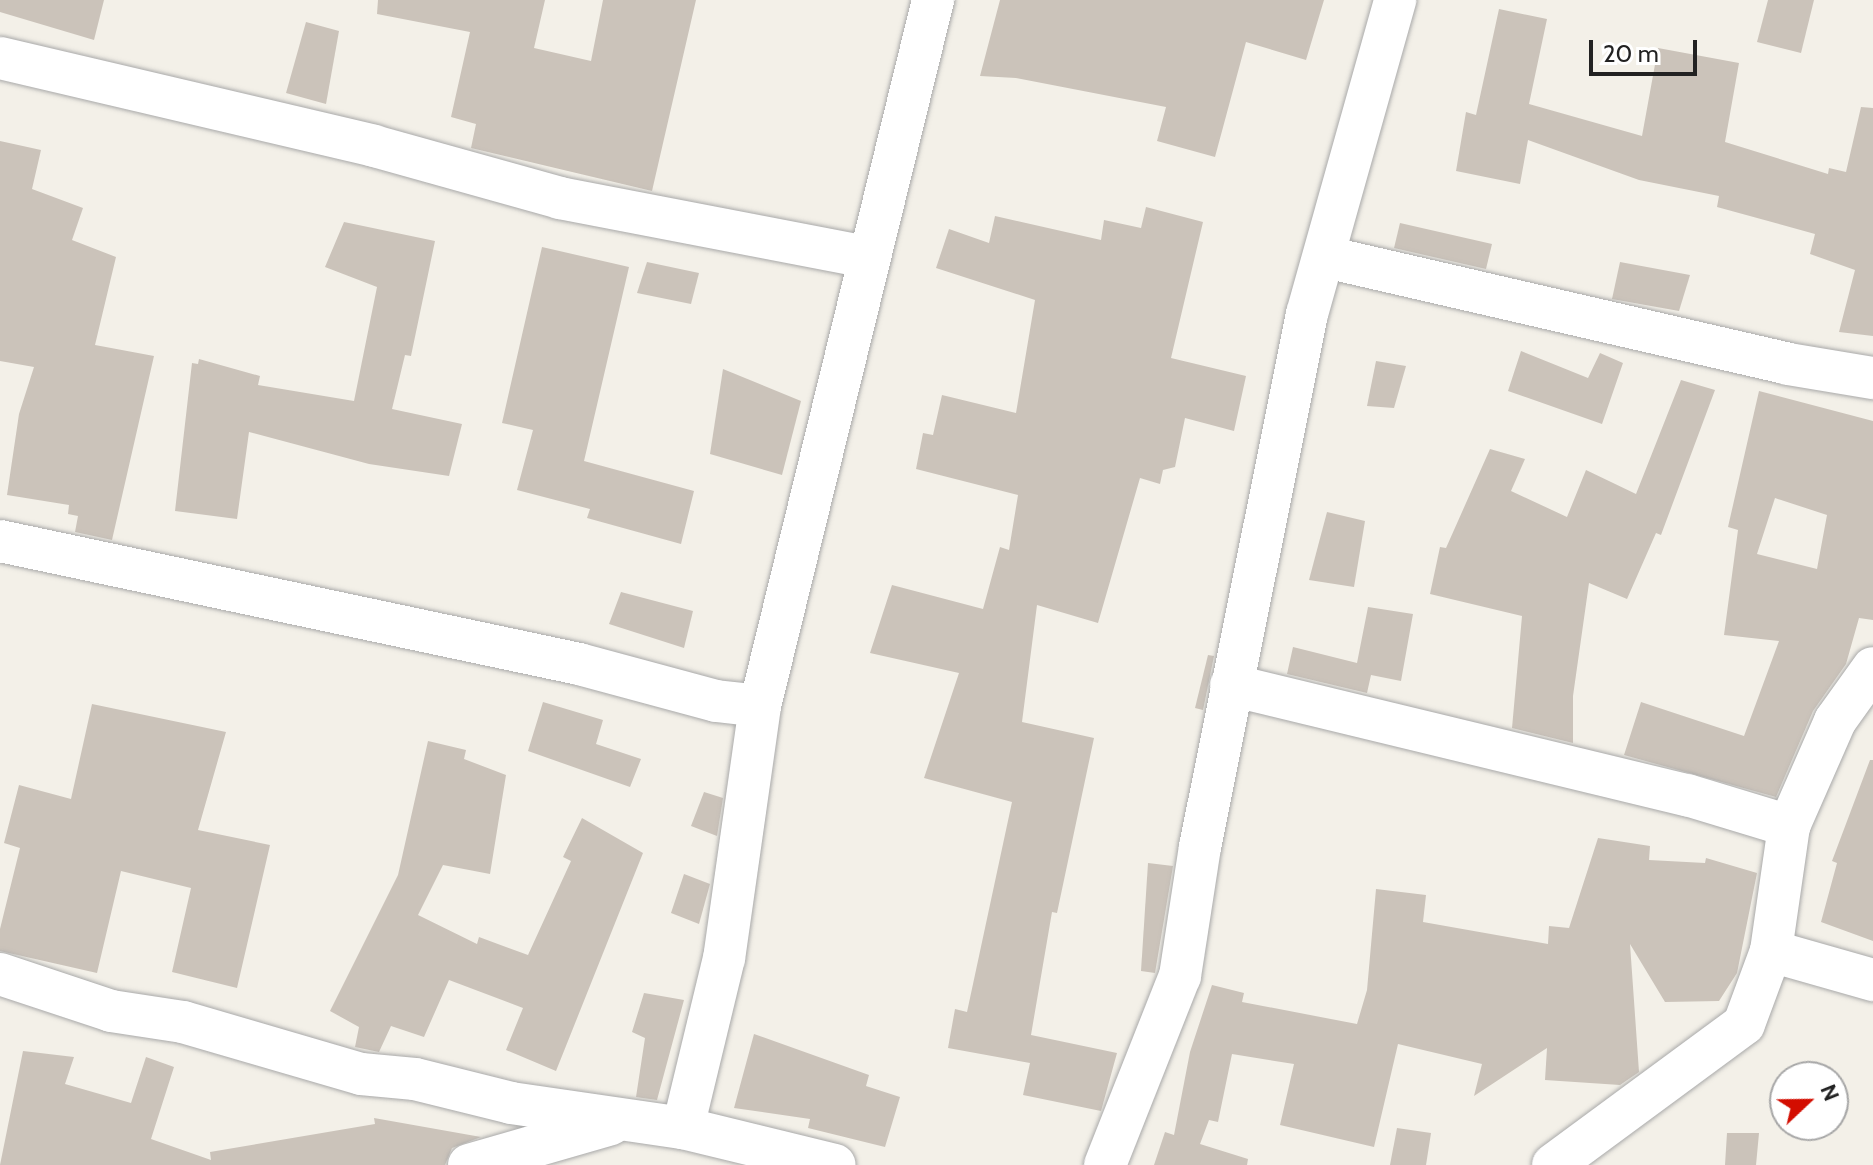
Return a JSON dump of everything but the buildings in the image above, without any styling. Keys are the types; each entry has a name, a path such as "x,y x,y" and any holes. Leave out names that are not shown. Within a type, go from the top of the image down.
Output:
{"street":[{"path":"683,1128 724,958 760,706 867,257 933,0"},
{"path":"1105,1165 1180,976 1231,685 1307,314 1326,257 1395,0"},
{"path":"0,58 374,146 560,198 867,257"},
{"path":"1326,257 1788,364 1873,378"},
{"path":"0,541 579,664 716,701 760,706"},
{"path":"1553,1165 1744,1024 1771,951 1789,826 1835,721 1873,668"},
{"path":"1231,685 1687,795 1789,826"},
{"path":"1771,951 1873,980"},
{"path":"0,974 111,1011 183,1022 361,1074 415,1079 511,1103 683,1128 835,1165"},
{"path":"469,1165 624,1121"}]}
